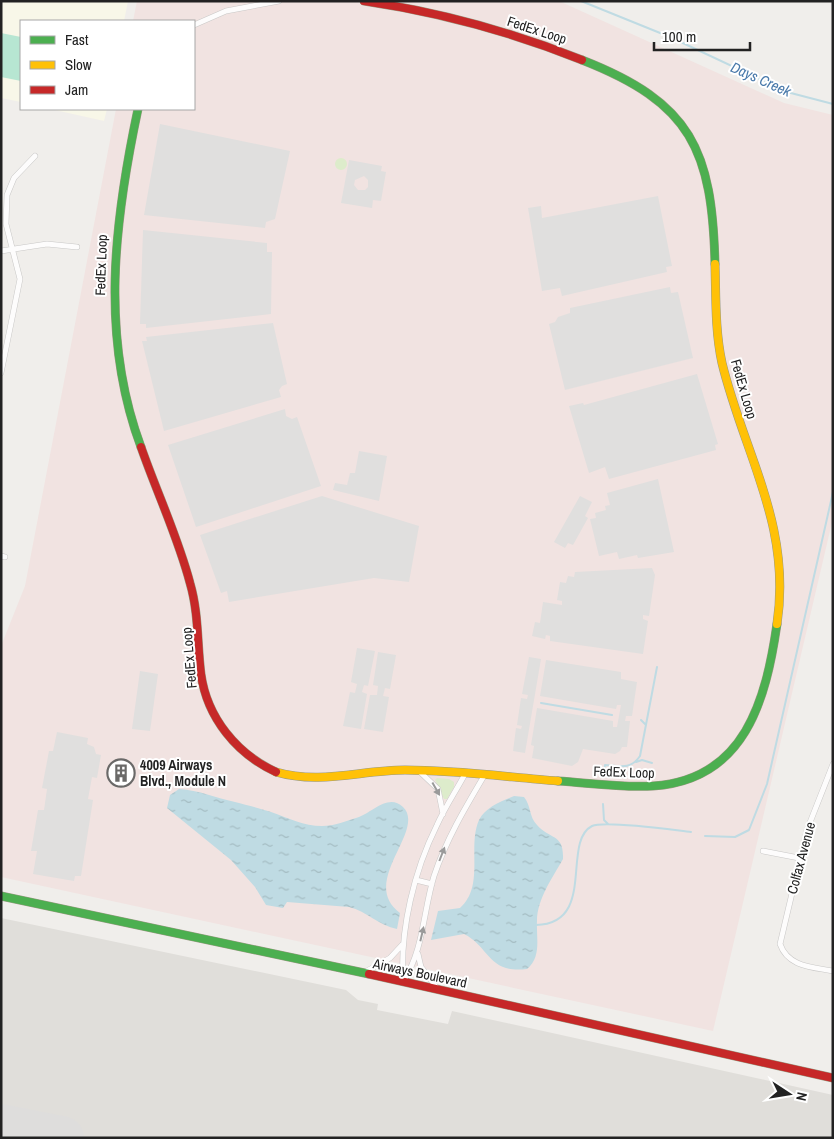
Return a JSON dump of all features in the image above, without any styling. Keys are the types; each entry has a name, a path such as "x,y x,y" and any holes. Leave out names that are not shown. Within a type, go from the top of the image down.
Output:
{"street":[{"path":"195,25 226,11 279,1"},
{"name":"FedEx Loop","path":"138,110 118,203 114,236 112,278 115,336 121,376 132,418 194,596 199,626 202,682 209,706 228,734 242,750 262,765 280,773 318,780 383,771 419,771 650,787 692,778 718,763 744,737 762,701 779,617 781,588 780,557 773,524 722,359 711,189 695,145 678,119 656,97 634,82 543,44 460,20 364,1"},
{"path":"1,373 20,279 5,217 7,195 14,178 35,156"},
{"path":"1,251 47,244 76,247"},
{"name":"Colfax Avenue","path":"833,764 806,830 780,944 784,954 794,963 833,971"},
{"path":"419,771 438,789 443,814"},
{"path":"403,982 403,942 416,880 428,845 465,774"},
{"path":"403,982 418,952 432,884 447,842 484,776"},
{"path":"763,851 800,858"},
{"path":"416,880 432,884"},
{"name":"Airways Boulevard","path":"1,896 362,973 833,1078"},
{"path":"362,973 390,958 403,942"},
{"path":"418,952 421,967 438,990"}],"shaded area":[{"path":"1,1 128,1 124,20 20,20 20,102 1,98"},
{"path":"137,1 559,1 784,103 833,115 833,518 713,1031 1,877 1,646 25,586 116,110 195,110 195,20 133,20"},
{"path":"54,110 107,110 104,121"},
{"path":"160,124 290,151 275,219 266,222 265,228 144,215"},
{"path":"349,160 382,166 381,171 386,172 381,201 373,200 372,208 341,203","holes":["364,176 368,180 368,187 365,190 358,190 354,185 355,180"]},
{"path":"658,196 672,266 666,267 667,272 562,296 560,288 542,291 528,208 541,206 542,218"},
{"path":"143,230 267,243 267,252 272,252 271,314 146,328 146,324 140,324"},
{"path":"670,287 671,293 678,292 693,358 565,390 549,324 555,322 558,317 570,313 570,308"},
{"path":"273,323 287,384 279,390 281,397 164,431 142,341 147,341 146,337"},
{"path":"697,374 718,444 715,445 716,450 609,479 605,467 589,473 569,406 583,403 584,405"},
{"path":"285,409 286,416 292,419 297,417 321,486 196,527 168,445"},
{"path":"359,451 387,456 379,501 333,490 335,483 347,485 350,473 355,473"},
{"path":"658,479 674,552 638,558 637,555 619,559 617,552 599,556 590,519 596,518 595,513 606,510 605,506 610,505 607,493"},
{"path":"322,496 419,526 409,582 374,578 229,602 227,591 221,593 200,535"},
{"path":"580,496 592,502 585,516 588,518 573,545 568,543 565,548 554,542"},
{"path":"652,568 655,575 649,616 643,615 643,619 648,621 643,654 550,641 550,636 546,635 545,639 532,636 535,622 540,623 543,602 562,605 562,601 557,600 560,582 566,583 568,576 574,577 575,572"},
{"path":"357,648 375,651 368,686 364,685 362,692 367,694 361,729 343,726 350,692 355,693 357,684 351,682"},
{"path":"378,652 396,655 390,689 385,688 383,696 389,697 383,732 364,729 370,695 377,695 378,686 373,685"},
{"path":"529,657 541,659 525,753 513,751 516,728 521,729 522,726 517,725 521,698 527,699 528,695 522,694"},
{"path":"546,660 621,672 621,679 637,682 632,716 626,716 625,721 630,721 627,747 622,747 615,754 583,749 578,762 572,766 532,758 534,746 531,745 537,708 613,721 613,727 617,727 621,705 617,705 616,709 540,696"},
{"path":"140,671 158,674 150,731 132,729"},
{"path":"57,732 88,738 87,744 94,747 96,754 101,755 97,778 92,777 88,799 93,800 81,876 75,876 74,881 33,874 37,851 31,851 38,810 44,810 47,789 42,788 49,751 53,751"},
{"path":"1,918 346,990 358,1000 378,1004 377,1010 448,1024 452,1011 833,1095 833,1138 1,1138"}],"green space":[{"path":"1,33 20,37 20,81 1,77"},
{"path":"343,158 346,159 346,169 339,170 336,169 335,162 336,159"},
{"path":"437,778 449,779 454,782 454,787 447,799 444,799 435,780"}],"water":[{"path":"179,789 200,792 315,826 340,823 359,817 386,803 398,803 403,807 408,817 407,829 389,872 386,887 389,900 400,913 397,929 384,925 349,907 287,902 283,908 266,905 255,887 231,860 167,808 170,795"},
{"path":"514,796 524,797 534,822 542,830 559,841 563,851 563,859 546,889 540,905 537,921 535,959 527,969 514,969 497,964 473,939 464,934 431,940 438,911 460,908 468,899 472,889 474,878 474,842 479,820 485,811 499,802"}],"waterway":[{"name":"Days Creek","path":"581,1 670,37 787,92 833,104"},
{"path":"705,836 735,837 749,830 767,784 833,492"},
{"path":"604,770 605,765 629,765 640,756 657,667"},
{"path":"541,703 612,715"},
{"path":"641,720 646,725"},
{"path":"636,762 642,760 652,763"},
{"path":"603,804 604,820 608,824"},
{"path":"536,925 555,921 566,911 572,897 579,848 583,835 592,826 610,824 691,832"}],"runway":[{"path":"1,1126 62,1138"}],"traffic: fast":[{"path":"582,60 619,76 649,94 672,113 689,135 701,161 708,190 713,224 715,264"},
{"path":"138,110 123,194 115,279 116,322 120,364 128,406 141,447"},
{"path":"558,781 617,786 653,786 684,780 710,769 730,752 745,731 757,707 766,681 777,624"},
{"path":"1,896 369,974"}],"traffic: slow":[{"path":"715,264 717,326 722,363 731,396 763,490 778,554 780,588 777,624"},
{"path":"276,772 292,776 325,777 424,770 558,781"}],"traffic: jam":[{"path":"364,1 420,11 475,24 582,60"},
{"path":"141,447 190,583 196,617 201,674 204,690 210,705 217,720 237,745 276,772"},
{"path":"369,974 833,1078"}],"place":[{"name":"4009 Airways Blvd., Module N","path":"121,773"}]}
